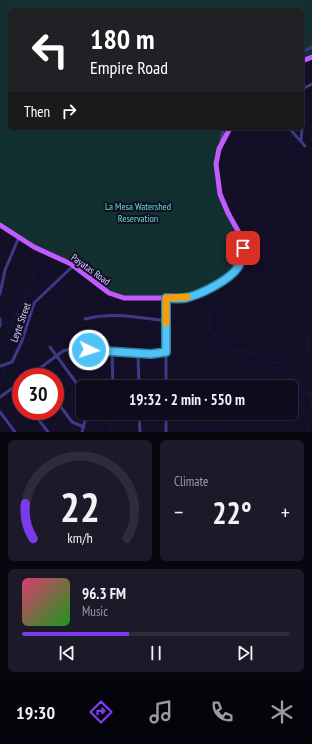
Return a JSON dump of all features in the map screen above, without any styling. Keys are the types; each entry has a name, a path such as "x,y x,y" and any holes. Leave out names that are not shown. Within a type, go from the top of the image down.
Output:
{"main road":[{"name":"Payatas Road","path":"0,226 72,266 103,289 118,297 184,298 198,294 234,272 240,263 243,248 242,238 223,204 218,186 216,161 229,130"}],"street":[{"path":"222,144 223,130"},
{"path":"291,130 305,146"},
{"path":"301,142 302,130"},
{"path":"0,294 5,270 19,237"},
{"name":"Leyte Street","path":"1,366 12,362 22,341 34,303 72,266"},
{"path":"166,298 166,380"},
{"path":"85,320 100,316 118,316 166,321"},
{"path":"0,319 0,326"},
{"path":"50,347 76,382"},
{"path":"40,368 63,351 71,349 151,354 166,352"},
{"path":"112,352 113,380"},
{"path":"138,353 139,380"},
{"path":"0,360 1,366"},
{"path":"0,397 12,389"},
{"path":"64,411 72,422 84,427"},
{"path":"0,412 15,432"},
{"path":"39,420 48,432"},
{"path":"82,432 86,420"},
{"path":"139,420 140,432"},
{"path":"166,420 166,432"}],"green space":[{"name":"La Mesa Watershed Reservation","path":"0,0 312,0 312,54 304,57 304,8 8,8 8,130 229,130 215,161 215,176 218,192 241,242 240,260 232,273 188,296 117,297 71,264 32,245 0,225"}],"waterway":[{"path":"0,345 8,333 18,309 25,301 27,292 31,289 35,273 49,255"},
{"path":"210,314 209,329 218,340 230,349 261,356 268,363 278,362 298,384 305,384 305,386 301,389 301,392 310,392 311,400"},
{"path":"2,322 11,324"},
{"path":"312,336 307,340 308,349 312,353"},
{"path":"0,359 2,364"},
{"path":"4,367 7,377 12,384"},
{"path":"312,374 309,376 312,379"},
{"path":"312,399 310,405 312,408"},
{"path":"110,432 112,420"},
{"path":"311,432 307,425 312,420"},
{"path":"205,426 213,432"}],"slow traffic":[{"path":"166,323 166,298 187,297"}],"route":[{"path":"89,350 151,354 166,352 166,298 184,298 198,294 229,276 238,266 241,260 243,248"}]}
